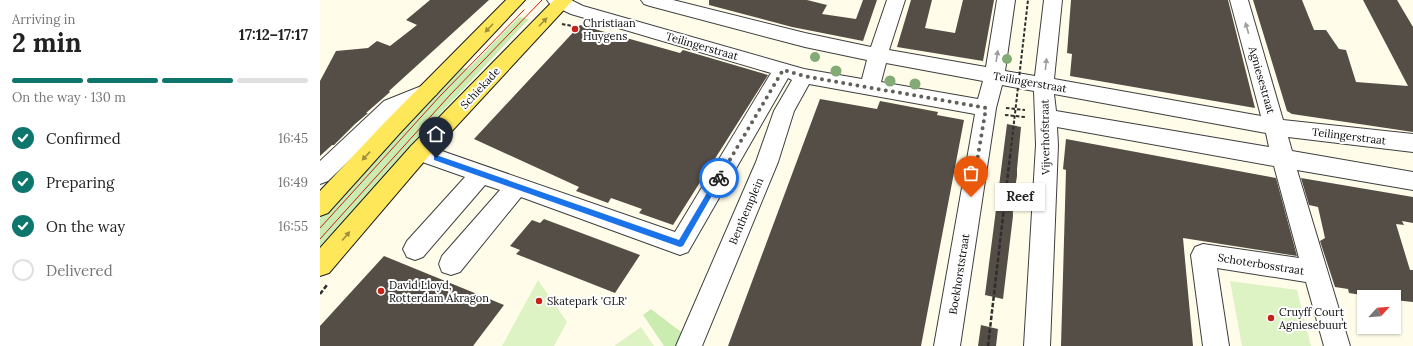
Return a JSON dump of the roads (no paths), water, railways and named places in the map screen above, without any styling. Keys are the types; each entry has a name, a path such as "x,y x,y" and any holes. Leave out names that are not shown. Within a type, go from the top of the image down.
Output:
{"main road":[{"path":"320,206 516,0"},
{"name":"Schiekade","path":"320,265 419,152 560,1"}],"street":[{"name":"Teilingerstraat","path":"650,0 805,40 878,55 1276,127 1413,143"},
{"path":"870,87 878,55 896,0"},
{"name":"Boekhorststraat","path":"947,346 986,108 994,76 1006,0"},
{"name":"Vijverhofstraat","path":"1037,346 1047,145 1044,85 1053,0"},
{"name":"Agniesestraat","path":"1239,0 1276,127 1283,160"},
{"name":"Teilingerstraat","path":"560,1 577,10 794,73 986,108"},
{"path":"419,152 680,244 794,73"},
{"name":"Benthemplein","path":"689,346 767,162 784,111 794,73"},
{"path":"320,175 391,107 429,90"},
{"path":"1045,117 1413,182"},
{"name":"Schoterbosstraat","path":"1283,160 1337,346"},
{"path":"415,249 482,173"},
{"path":"451,264 517,186"},
{"name":"Schoterbosstraat","path":"1216,346 1203,255 1315,272"}],"tram line":[{"path":"320,239 450,95 542,0"},
{"path":"320,228 441,95 524,10"}],"place":[{"name":"Christiaan Huygens","path":"575,29"},
{"name":"Reef","path":"971,197"},
{"name":"David Lloyd, Rotterdam Akragon","path":"381,291"},
{"name":"Skatepark 'GLR'","path":"539,301"},
{"name":"Cruyff Court Agniesebuurt","path":"1271,318"}]}
